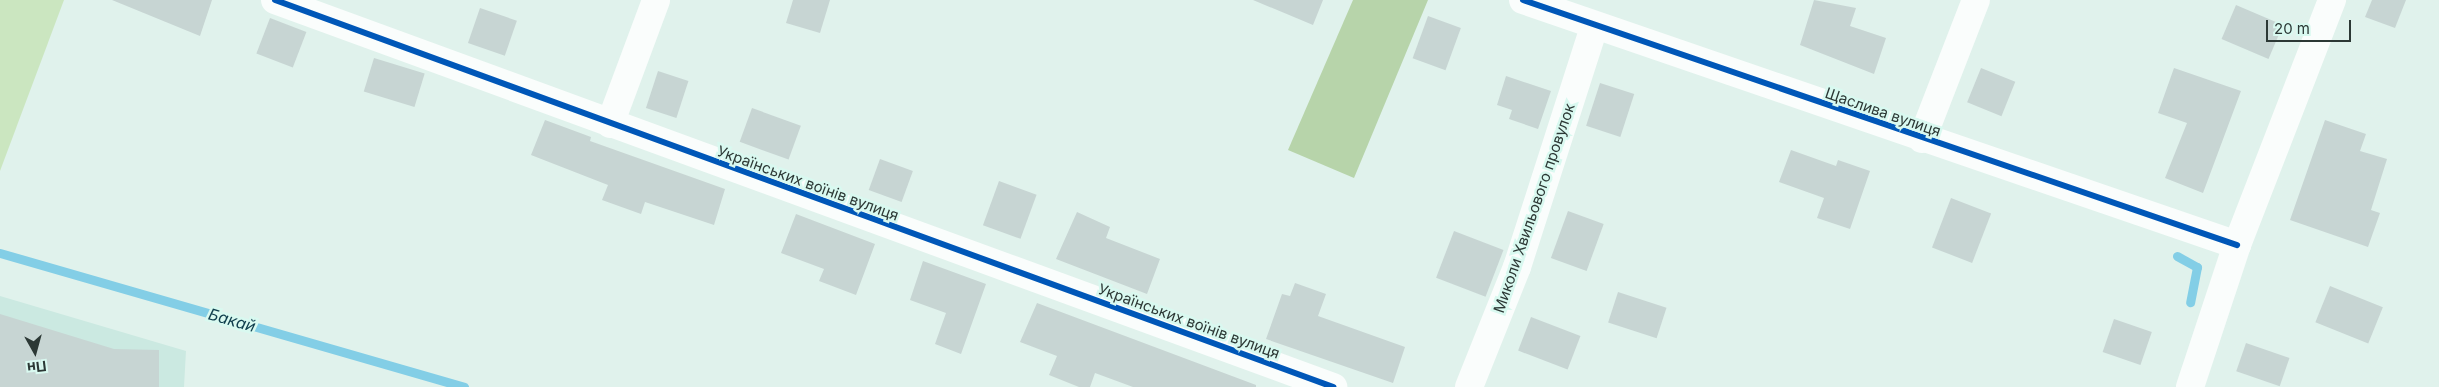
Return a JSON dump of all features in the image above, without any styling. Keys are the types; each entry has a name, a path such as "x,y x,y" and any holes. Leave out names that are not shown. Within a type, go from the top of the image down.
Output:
{"street":[{"name":"Українських воїнів вулиця","path":"274,0 1334,387"},
{"path":"610,124 656,0"},
{"name":"Щаслива вулиця","path":"1523,0 1594,27 2237,245"},
{"path":"1922,139 1976,0"},
{"path":"2190,387 2237,245 2332,0"},
{"name":"Миколи Хвильового провулок","path":"1470,387 1517,267 1594,27"}],"shaded area":[{"path":"0,296 186,351 184,387 0,387"}],"green space":[{"path":"0,0 64,0 0,171"},
{"path":"1353,0 1428,0 1354,178 1288,150"}],"building":[{"path":"112,0 212,0 200,36"},
{"path":"793,0 830,0 820,33 786,23"},
{"path":"1253,0 1323,0 1313,25"},
{"path":"1814,0 1856,8 1850,26 1886,38 1874,74 1800,45"},
{"path":"2372,0 2406,0 2395,28 2365,17"},
{"path":"2236,5 2283,25 2268,59 2222,39"},
{"path":"480,8 517,21 505,56 468,43"},
{"path":"1428,16 1461,28 1445,70 1413,58"},
{"path":"270,18 306,32 293,67 256,53"},
{"path":"374,58 425,73 414,107 364,91"},
{"path":"1981,68 2015,82 2001,116 1967,102"},
{"path":"2174,68 2241,91 2203,193 2165,178 2187,123 2158,113"},
{"path":"658,71 688,81 676,118 646,108"},
{"path":"1506,76 1551,91 1538,129 1509,119 1512,110 1497,105"},
{"path":"1600,83 1634,94 1620,137 1586,126"},
{"path":"752,108 801,126 789,160 740,142"},
{"path":"545,120 591,137 590,141 725,189 714,225 645,202 641,214 602,200 608,185 531,155"},
{"path":"2325,120 2366,134 2360,151 2387,159 2371,210 2380,213 2368,247 2290,220"},
{"path":"1791,150 1836,166 1838,160 1870,171 1850,229 1817,218 1824,198 1779,182"},
{"path":"880,159 913,171 902,202 869,190"},
{"path":"999,181 1037,195 1021,239 983,225"},
{"path":"1951,198 1991,213 1972,263 1932,247"},
{"path":"1568,211 1604,224 1587,271 1551,258"},
{"path":"1077,212 1110,227 1106,238 1160,259 1147,294 1056,259"},
{"path":"796,214 875,244 856,295 819,281 824,269 781,253"},
{"path":"1454,231 1503,250 1486,297 1436,278"},
{"path":"923,261 986,284 961,354 935,344 946,313 910,300"},
{"path":"1295,283 1326,294 1318,316 1405,347 1393,383 1266,339 1282,294 1290,296"},
{"path":"2330,286 2383,307 2368,344 2315,322"},
{"path":"1618,292 1667,308 1657,338 1608,322"},
{"path":"1037,303 1256,385 1256,387 1133,387 1095,373 1090,387 1079,387 1049,375 1057,356 1020,342"},
{"path":"0,314 114,349 159,350 159,387 0,387"},
{"path":"1531,317 1580,336 1568,370 1518,351"},
{"path":"2114,319 2152,332 2140,365 2103,352"},
{"path":"2246,343 2289,358 2280,386 2236,371"}],"waterway":[{"name":"Бакай","path":"0,253 464,387"},
{"path":"2177,256 2197,267 2190,302"}],"cycle path":[{"path":"275,0 1333,387"},
{"path":"1523,0 2237,245"}]}
